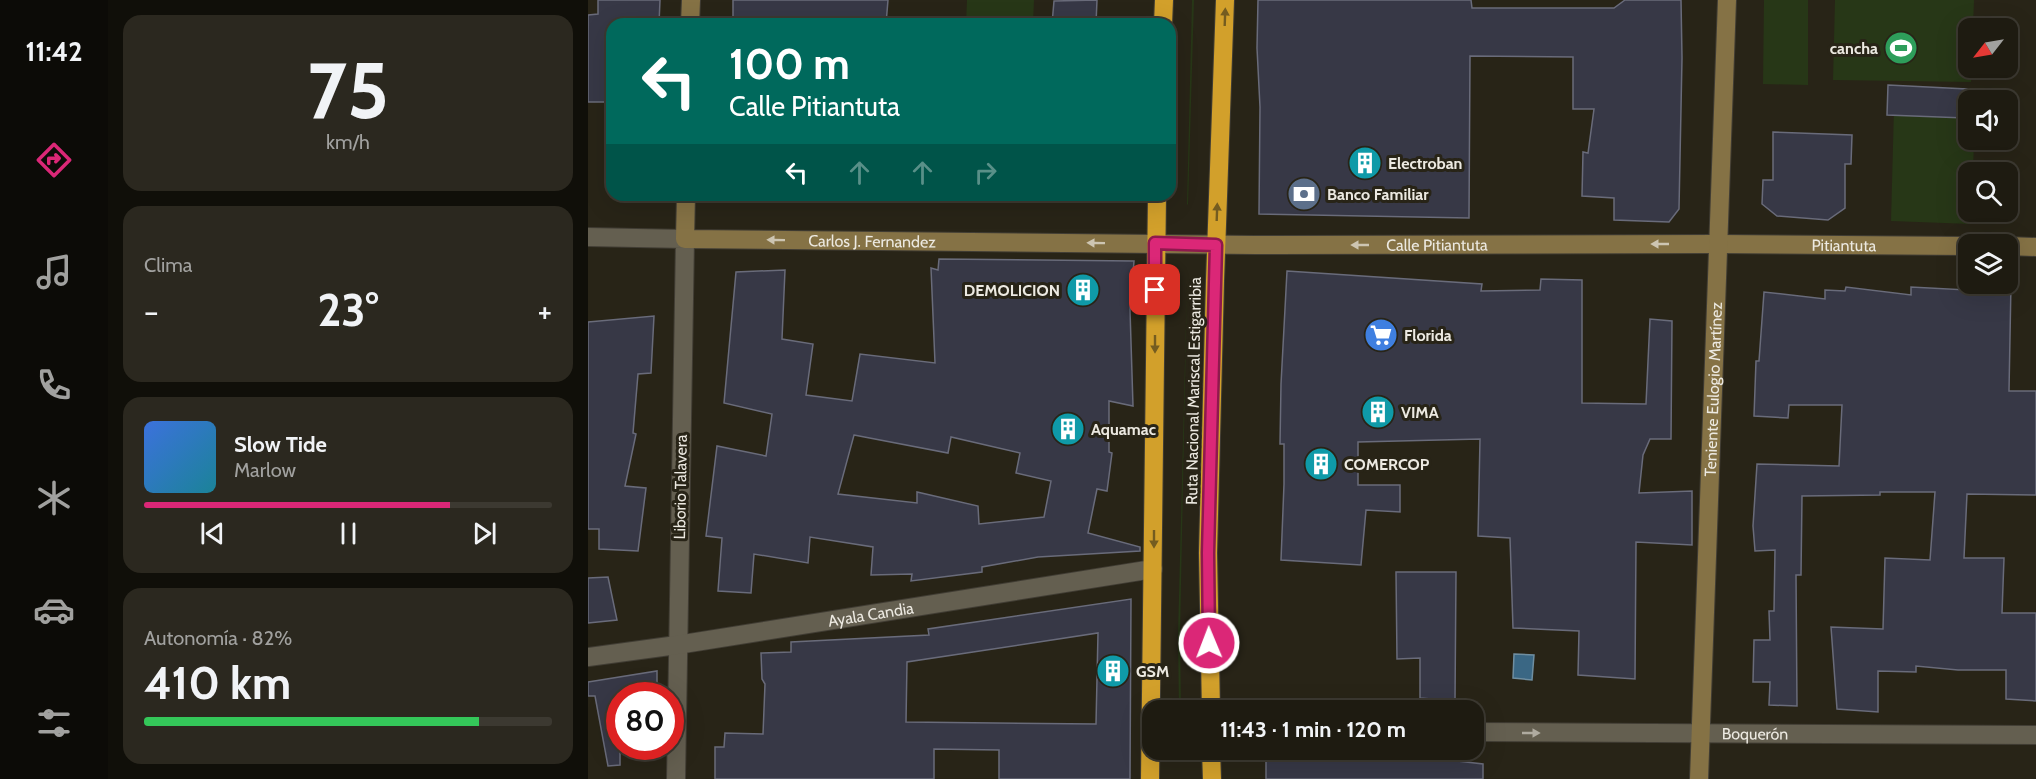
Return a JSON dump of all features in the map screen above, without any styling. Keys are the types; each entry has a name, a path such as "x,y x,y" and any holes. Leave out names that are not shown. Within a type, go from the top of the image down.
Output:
{"highway":[{"path":"1163,18 1164,0"},
{"name":"Ruta Nacional Mariscal Estigarribia","path":"1210,700 1208,553 1225,0"},
{"path":"1150,779 1157,201"},
{"path":"1211,760 1212,779"}],"street":[{"path":"690,18 691,0"},
{"name":"Teniente Eulogio Martínez","path":"1699,779 1727,0"},
{"name":"Liborio Talavera","path":"676,779 686,201"},
{"name":"Carlos J. Fernandez","path":"588,237 1155,243"},
{"name":"Calle Pitiantuta","path":"1155,243 1216,245 1719,244"},
{"name":"Pitiantuta","path":"1719,244 1958,246"},
{"path":"2018,246 2036,247"},
{"name":"Ayala Candia","path":"588,657 677,645 1153,569"},
{"name":"Boquerón","path":"1484,732 2036,735"}],"green space":[{"path":"967,0 1034,0 1033,18 966,18"},
{"path":"1192,0 1194,0 1188,205 1187,204"},
{"path":"1764,0 1808,0 1808,85 1763,84"},
{"name":"cancha","path":"1835,0 1974,0 1973,18 1958,18 1958,78 1971,78 1971,82 1833,80"},
{"path":"1894,108 1958,111 1958,150 1974,150 1973,162 1958,162 1958,222 1971,222 1971,224 1891,221"},
{"path":"1187,283 1180,635 1181,700 1179,700 1178,635"}],"water":[{"path":"1514,654 1534,655 1532,680 1513,678"}],"building":[{"path":"598,0 660,0 659,18 606,18 606,102 588,102 588,15 598,14"},
{"path":"733,0 888,0 886,18 733,18"},
{"path":"1097,0 1096,18 1053,18 1054,1"},
{"path":"1258,0 1471,0 1472,8 1614,8 1625,0 1681,0 1679,209 1669,222 1614,220 1614,198 1582,196 1583,152 1588,153 1594,109 1573,109 1573,57 1470,56 1469,218 1259,214"},
{"path":"1888,85 1967,89 1958,90 1958,118 1887,115"},
{"path":"1773,132 1852,135 1851,164 1845,164 1845,208 1828,220 1777,216 1762,204 1763,180 1773,180"},
{"path":"939,259 1134,261 1130,310 1133,406 1109,401 1109,452 1112,453 1107,491 1097,489 1088,533 1140,547 1140,551 1038,557 982,567 982,572 911,581 912,574 871,575 873,547 810,537 808,563 754,554 751,593 718,591 722,538 706,536 717,446 766,456 772,414 724,403 736,272 785,270 782,339 813,344 806,395 852,401 860,354 935,363 931,268 938,270","holes":["854,435 948,453 951,437 1020,453 1016,473 1051,481 1044,517 979,524 978,506 917,492 917,503 838,494"]},
{"path":"1287,271 1482,284 1481,291 1540,290 1541,279 1582,280 1582,403 1646,404 1650,319 1672,321 1671,439 1650,439 1643,455 1639,493 1692,491 1692,545 1636,542 1635,679 1578,675 1579,631 1513,628 1510,538 1478,536 1480,439 1358,442 1358,485 1400,485 1400,512 1366,510 1361,565 1281,560 1284,444 1280,444 1281,384"},
{"path":"1846,287 1911,295 1911,287 1958,290 1958,294 2011,294 2009,391 2036,391 2036,495 1967,494 1964,558 2004,558 2002,613 2036,613 2036,701 2006,699 2006,670 1958,670 1916,666 1916,672 1878,671 1878,712 1837,709 1831,627 1883,629 1885,558 1930,560 1935,492 1880,492 1880,495 1802,496 1801,575 1796,575 1797,706 1769,705 1770,682 1753,682 1754,640 1770,640 1769,611 1774,611 1775,550 1755,551 1753,526 1757,464 1839,466 1842,405 1789,405 1788,418 1754,416 1756,361 1759,361 1764,292 1825,299 1825,290 1845,291"},
{"path":"654,316 651,373 638,374 633,433 636,434 625,486 646,488 638,551 599,549 599,529 588,529 588,322"},
{"path":"1396,572 1456,572 1455,700 1420,698 1420,658 1397,659"},
{"path":"608,577 617,620 588,623 588,578"},
{"path":"1131,599 1130,779 999,779 999,750 934,749 934,779 715,779 715,747 724,747 725,733 763,734 765,684 762,679 761,653 791,652 791,642 929,635 928,629","holes":["1098,633 1096,724 906,722 907,662"]},
{"path":"657,671 657,682 606,682 606,755 595,696 588,696 588,682"},
{"path":"607,760 620,760 620,765 608,766"},
{"path":"1266,760 1449,760 1483,764 1483,779 1266,779"}],"place":[{"name":"cancha","path":"1901,48"},
{"name":"Electroban","path":"1365,163"},
{"name":"Banco Familiar","path":"1304,194"},
{"name":"DEMOLICION","path":"1083,290"},
{"name":"Florida","path":"1381,335"},
{"name":"VIMA","path":"1378,412"},
{"name":"Aquamac","path":"1068,429"},
{"name":"COMERCOP","path":"1321,464"},
{"name":"GSM","path":"1113,671"}],"route":[{"path":"1155,290 1155,243 1216,245 1208,553 1209,643"}]}
